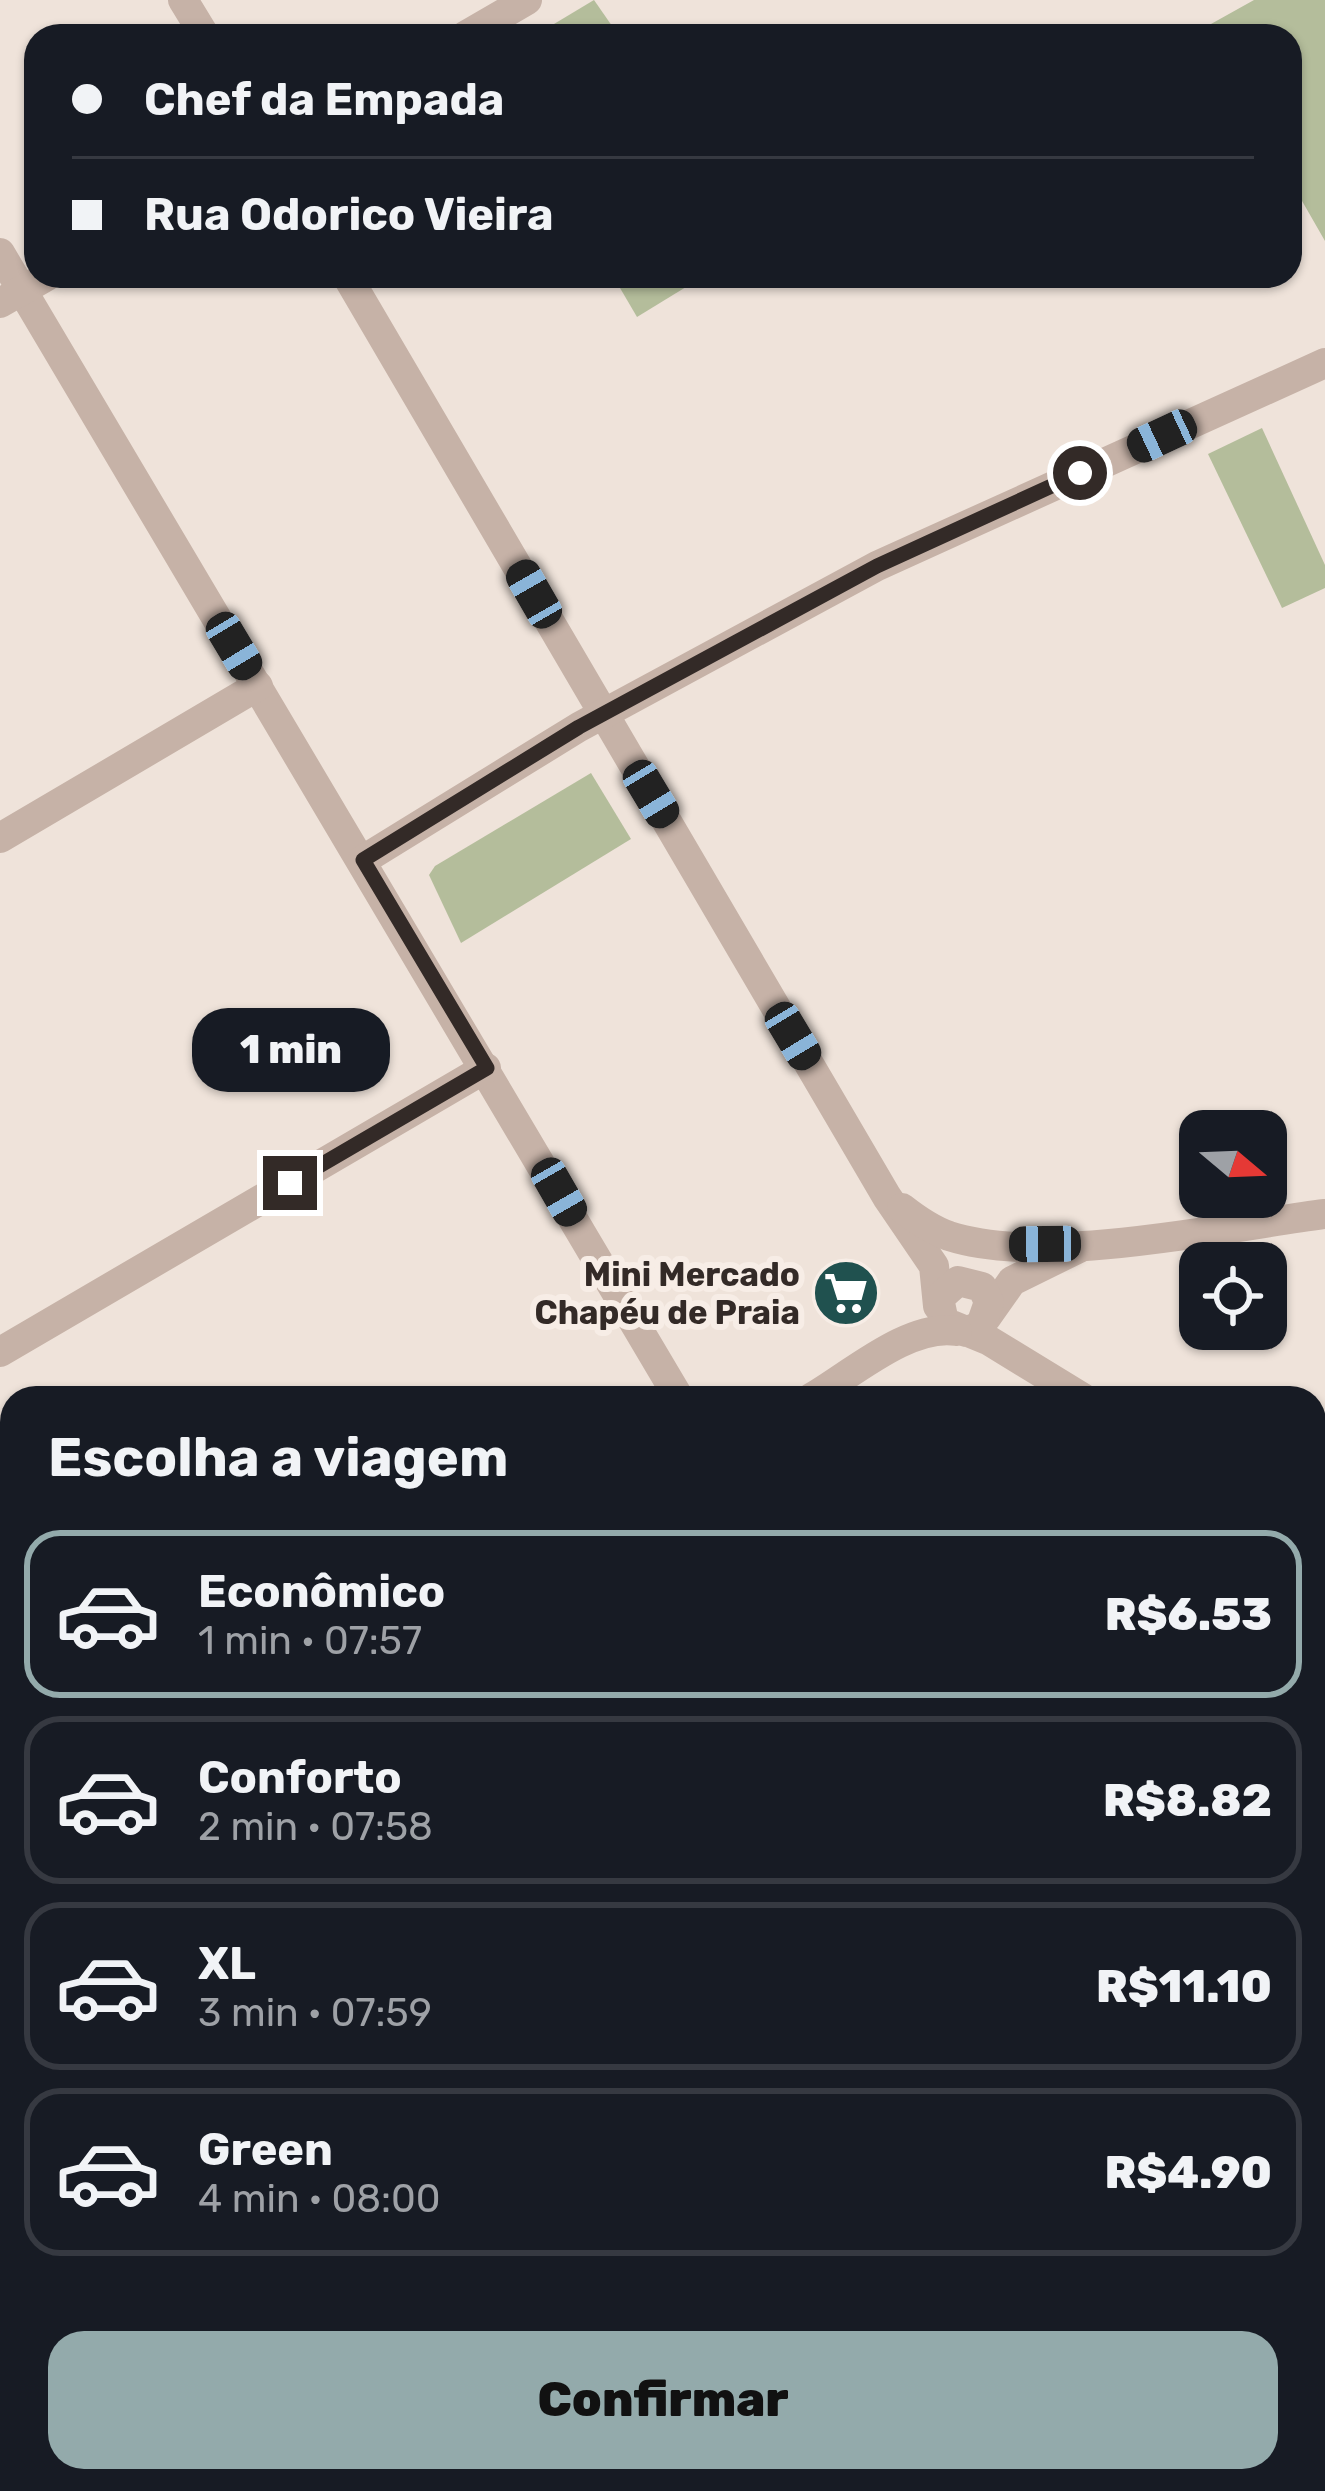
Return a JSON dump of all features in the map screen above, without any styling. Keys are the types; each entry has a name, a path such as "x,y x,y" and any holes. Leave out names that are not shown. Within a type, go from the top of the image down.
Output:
{"street":[{"path":"485,24 526,0"},
{"path":"0,253 672,1386"},
{"path":"354,288 887,1197 934,1266 944,1322 970,1327 1064,1386"},
{"path":"363,860 604,714 877,566 1325,363"},
{"path":"0,838 258,686"},
{"path":"0,1352 487,1068"},
{"path":"887,1197 951,1237 1000,1244 1090,1244 1325,1214"},
{"path":"831,1386 916,1336 970,1327 1012,1281 1090,1244"},
{"path":"938,1306 950,1284 967,1281 987,1294 970,1327"}],"green space":[{"path":"594,0 611,24 554,24"},
{"path":"1254,0 1325,0 1325,241 1302,201 1302,24 1211,24"},
{"path":"620,288 684,288 637,317"},
{"path":"1262,428 1325,565 1325,588 1282,608 1208,454"},
{"path":"591,773 631,839 461,943 429,875 435,866"}],"place":[{"name":"Mini Mercado Chapéu de Praia","path":"846,1293"}],"route":[{"path":"290,1183 487,1068 363,860 579,727 877,566 1080,473"}]}
